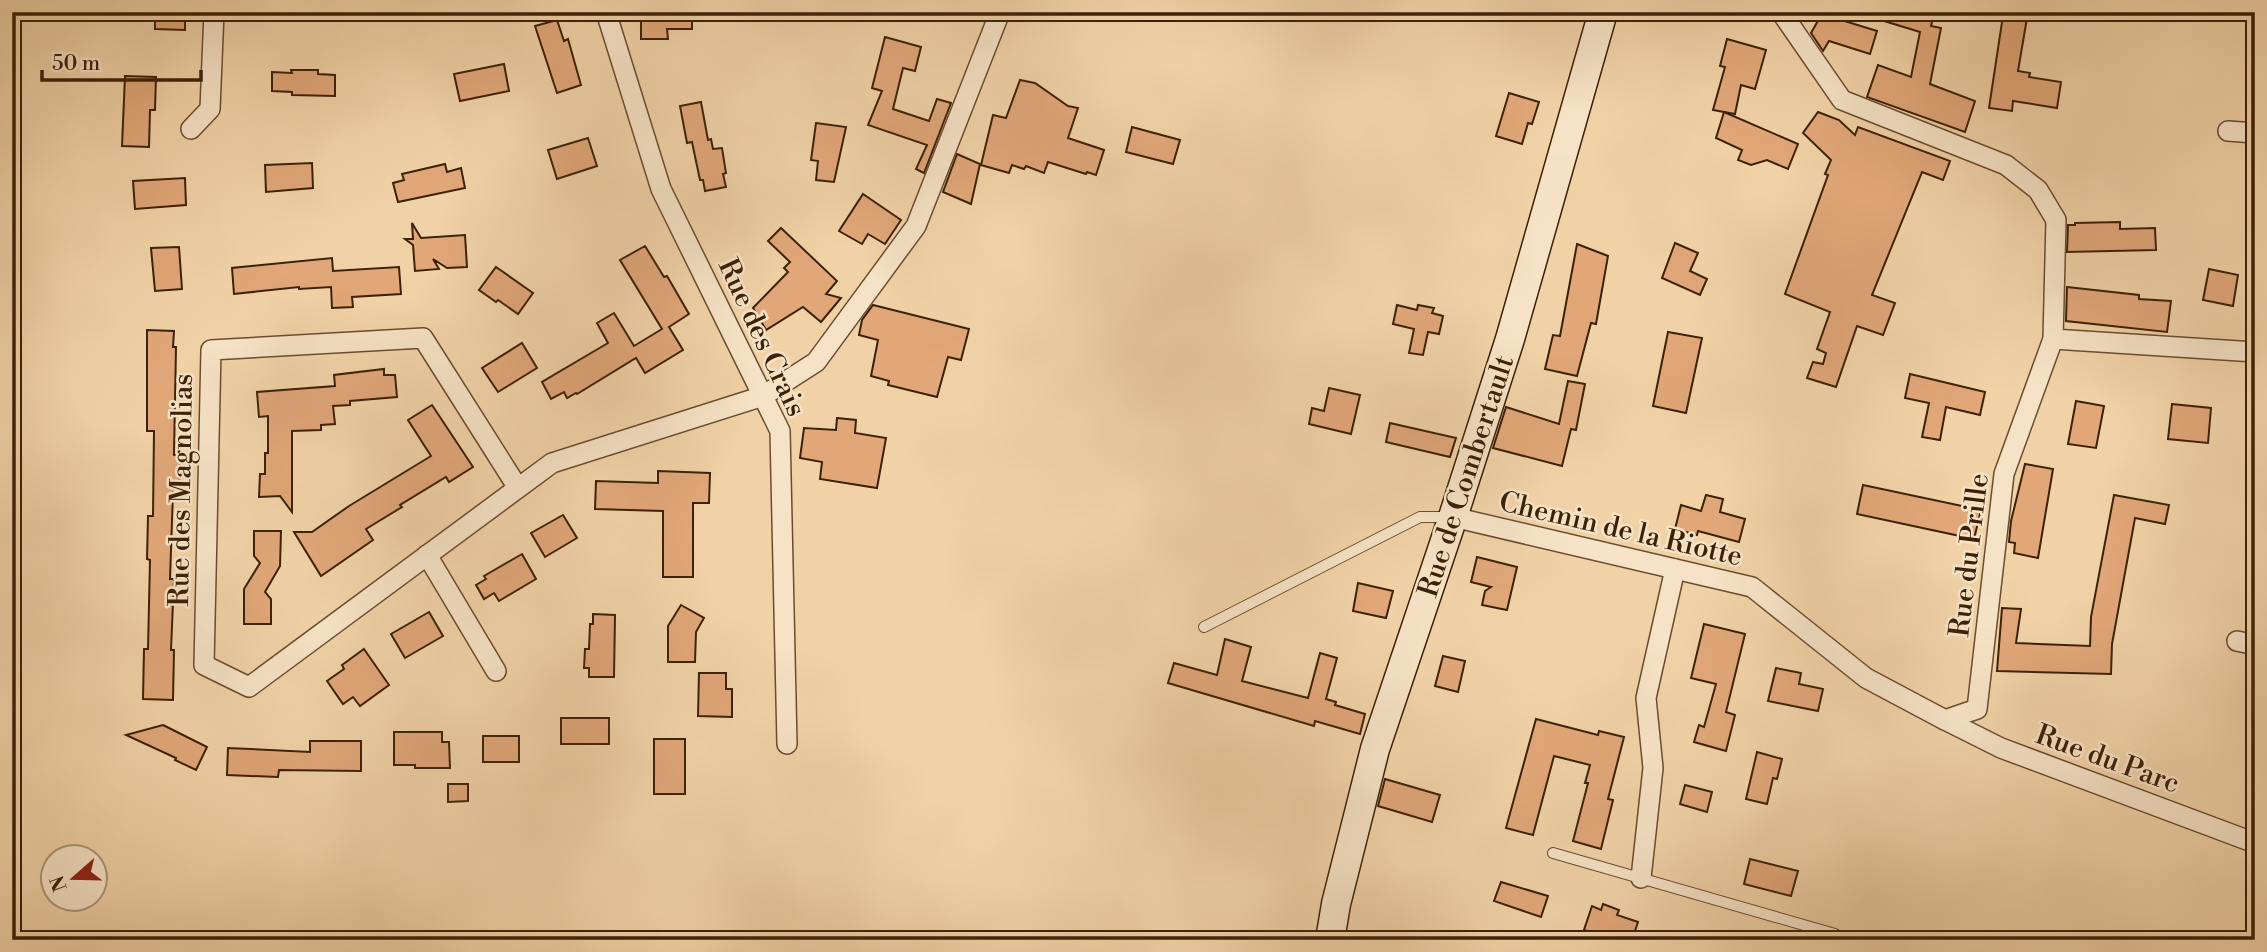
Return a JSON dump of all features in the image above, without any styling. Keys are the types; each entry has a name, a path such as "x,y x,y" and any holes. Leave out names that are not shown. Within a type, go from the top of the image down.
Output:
{"street":[{"path":"191,129 210,109 214,12"},
{"name":"Rue des Crais","path":"606,12 660,189 780,431 787,744"},
{"name":"Rue des Magnolias","path":"519,488 423,338 211,350 204,665 249,687 519,488 552,463 764,396 816,362 916,226 1000,12"},
{"name":"Rue de Combertault","path":"1330,940 1336,904 1375,749 1510,339 1603,12"},
{"path":"1781,12 1842,100 2006,165 2038,190 2056,220 2053,339 2255,352"},
{"path":"2228,131 2255,133"},
{"name":"Rue du Prille","path":"1945,720 1978,709 2004,474 2053,339"},
{"name":"Chemin de la Riotte","path":"1453,517 1752,587 1866,678 1945,720"},
{"path":"427,555 496,671"},
{"path":"1641,878 1653,768 1646,698 1675,569"},
{"name":"Rue du Parc","path":"1945,720 2001,748 2255,843"}],"lane":[{"path":"1204,626 1420,517 1453,517"},
{"path":"1553,853 1835,934"}],"building":[{"path":"155,12 185,12 185,30 155,29"},
{"path":"641,12 692,12 692,29 667,29 668,39 641,39"},
{"path":"1823,12 1845,12 1841,20 1877,31 1870,54 1829,41 1823,51 1811,33"},
{"path":"1872,12 1908,12 1933,18 1931,26 1941,28 1930,84 1975,101 1965,132 1867,97 1878,65 1911,77 1920,32 1871,17"},
{"path":"2005,15 2027,18 2018,71 2030,73 2029,77 2061,82 2057,108 2013,101 2012,111 1989,108"},
{"path":"557,20 564,41 568,39 581,85 557,93 535,26"},
{"path":"885,37 921,47 915,71 903,68 893,109 929,121 937,99 951,103 924,173 916,169 927,145 868,125 882,91 872,88"},
{"path":"1727,39 1766,50 1755,89 1741,85 1735,114 1713,110 1725,67 1720,66"},
{"path":"504,64 509,91 460,101 454,74"},
{"path":"291,70 318,70 318,74 335,75 335,96 292,95 292,92 272,91 272,72 292,73"},
{"path":"125,76 156,77 155,110 150,110 149,147 122,146"},
{"path":"1020,80 1035,83 1068,106 1078,108 1068,138 1104,150 1096,175 1048,162 1044,173 1026,166 1024,169 1012,165 1009,173 981,165 993,115 1006,118"},
{"path":"1509,93 1539,102 1532,124 1528,123 1522,144 1496,136"},
{"path":"701,102 708,140 711,139 713,149 722,148 726,173 723,174 726,187 705,191 692,142 687,143 680,106"},
{"path":"1724,112 1798,144 1788,169 1767,160 1751,165 1738,160 1742,150 1716,138"},
{"path":"1818,112 1839,120 1855,135 1858,127 1950,161 1943,180 1922,172 1872,295 1895,303 1883,335 1857,326 1836,387 1807,378 1813,362 1823,364 1826,353 1817,349 1830,312 1785,294 1831,160 1803,133"},
{"path":"816,123 846,127 834,182 816,180 818,161 811,160"},
{"path":"1132,127 1180,140 1173,164 1126,152"},
{"path":"588,138 597,166 557,179 548,150"},
{"path":"957,154 980,164 971,204 943,192"},
{"path":"312,163 313,188 266,192 265,165"},
{"path":"445,164 447,172 461,168 465,188 398,202 393,183 404,180 402,174"},
{"path":"185,178 186,205 135,209 133,181"},
{"path":"863,194 901,220 885,244 868,234 862,244 839,231"},
{"path":"2120,222 2120,229 2155,228 2156,250 2067,252 2068,225"},
{"path":"412,223 421,238 465,235 467,267 447,268 433,259 439,269 415,271 413,245 405,239 413,239"},
{"path":"781,228 837,281 826,294 841,298 821,322 803,307 766,330 753,308 788,272 784,268 790,262 768,241"},
{"path":"1675,243 1698,253 1690,271 1707,279 1700,295 1662,278"},
{"path":"1577,244 1608,256 1596,324 1591,323 1577,376 1545,369 1553,335 1560,336"},
{"path":"645,246 664,277 667,276 689,314 669,327 683,350 645,373 636,358 577,394 567,398 564,392 551,399 542,382 608,343 597,323 614,313 634,346 662,329 620,260"},
{"path":"179,247 182,289 155,291 151,248"},
{"path":"332,258 333,271 399,267 401,294 352,297 353,307 332,308 331,287 299,287 234,294 232,268"},
{"path":"496,267 533,293 518,314 479,290"},
{"path":"2209,269 2238,275 2233,306 2203,300"},
{"path":"2067,287 2139,295 2139,299 2171,301 2167,332 2066,321"},
{"path":"873,305 969,329 961,360 948,357 937,397 888,385 889,381 871,376 878,340 859,335 862,320"},
{"path":"1397,305 1417,310 1418,305 1434,308 1432,313 1443,316 1439,334 1428,332 1423,355 1409,353 1414,329 1393,324"},
{"path":"147,330 174,331 173,347 176,347 174,455 180,456 179,492 173,492 170,579 174,579 171,650 174,650 173,700 143,699 144,649 148,649 148,516 153,516 154,431 147,431"},
{"path":"1668,332 1702,338 1686,413 1653,406"},
{"path":"522,343 537,368 498,392 482,368"},
{"path":"384,369 384,375 395,375 397,397 350,401 350,405 333,406 335,424 321,425 321,430 292,431 292,512 280,496 259,497 260,474 265,474 265,453 268,453 268,416 259,417 257,392 335,386 334,375"},
{"path":"1910,374 1985,392 1980,415 1946,407 1940,440 1922,437 1929,403 1905,398"},
{"path":"1568,381 1585,384 1576,430 1571,429 1562,466 1493,448 1506,407 1559,424"},
{"path":"1329,388 1360,395 1351,434 1309,424 1312,408 1324,411"},
{"path":"2076,401 2104,406 2096,448 2068,444"},
{"path":"2172,404 2211,408 2208,443 2168,439"},
{"path":"432,405 473,467 449,482 446,477 366,529 373,540 321,576 294,532 312,532 431,456 408,420"},
{"path":"837,418 856,420 855,433 886,438 877,488 820,479 822,462 800,458 804,428 836,430"},
{"path":"1390,423 1456,438 1450,457 1386,442"},
{"path":"2025,464 2053,469 2038,558 2014,553 2015,543 2009,542 2011,521"},
{"path":"658,471 710,473 709,503 693,503 693,577 663,577 663,511 595,509 596,481 658,483"},
{"path":"1863,485 1981,510 1974,539 1857,514"},
{"path":"1706,495 1723,499 1720,512 1745,519 1739,542 1698,531 1697,535 1675,529 1681,505 1701,511"},
{"path":"2114,495 2169,505 2165,524 2135,518 2112,644 2111,674 1997,671 2002,608 2021,609 2016,643 2090,646 2091,617"},
{"path":"563,515 577,538 545,557 531,533"},
{"path":"254,531 281,531 280,566 265,592 271,599 271,624 244,624 244,589 260,563 254,556"},
{"path":"522,554 536,579 499,601 494,593 484,599 476,585 486,579 484,576"},
{"path":"1477,557 1517,567 1507,610 1482,605 1485,591 1491,587 1471,582"},
{"path":"1358,583 1393,591 1386,618 1353,611"},
{"path":"681,605 704,618 696,632 695,662 668,662 668,626"},
{"path":"429,612 443,636 405,658 391,634"},
{"path":"593,614 615,615 614,677 589,677 589,668 584,668 585,649 589,649"},
{"path":"1704,624 1745,634 1726,712 1735,715 1726,751 1694,742 1699,725 1704,727 1716,684 1691,678"},
{"path":"1225,639 1251,647 1242,681 1308,698 1320,653 1337,658 1326,699 1336,702 1335,705 1365,714 1360,734 1315,721 1314,726 1168,683 1174,663 1217,675"},
{"path":"364,649 389,685 360,706 353,697 343,704 327,681 344,669 342,665"},
{"path":"1443,656 1465,661 1458,692 1435,686"},
{"path":"1776,668 1801,673 1799,684 1823,689 1818,711 1768,701"},
{"path":"699,673 726,673 726,689 732,689 732,717 698,716"},
{"path":"561,718 609,718 609,744 561,744"},
{"path":"1536,719 1598,735 1599,731 1624,737 1608,799 1613,800 1601,849 1573,841 1590,765 1554,756 1533,835 1506,828"},
{"path":"163,725 207,747 196,770 126,735"},
{"path":"394,732 442,732 442,742 449,742 450,768 394,765"},
{"path":"483,736 519,736 519,762 483,762"},
{"path":"654,739 685,739 685,794 654,794"},
{"path":"310,741 361,741 361,771 279,770 278,777 227,775 228,748 310,752"},
{"path":"1757,752 1782,759 1777,779 1773,778 1767,804 1746,799"},
{"path":"1385,779 1440,795 1432,822 1378,806"},
{"path":"448,784 468,784 468,801 448,802"},
{"path":"1685,785 1712,792 1707,812 1680,804"},
{"path":"1750,859 1798,871 1791,896 1744,884"},
{"path":"1501,882 1548,896 1541,917 1494,901"},
{"path":"1603,904 1619,910 1617,915 1638,922 1632,940 1612,940 1584,930 1592,906 1601,910"}]}
